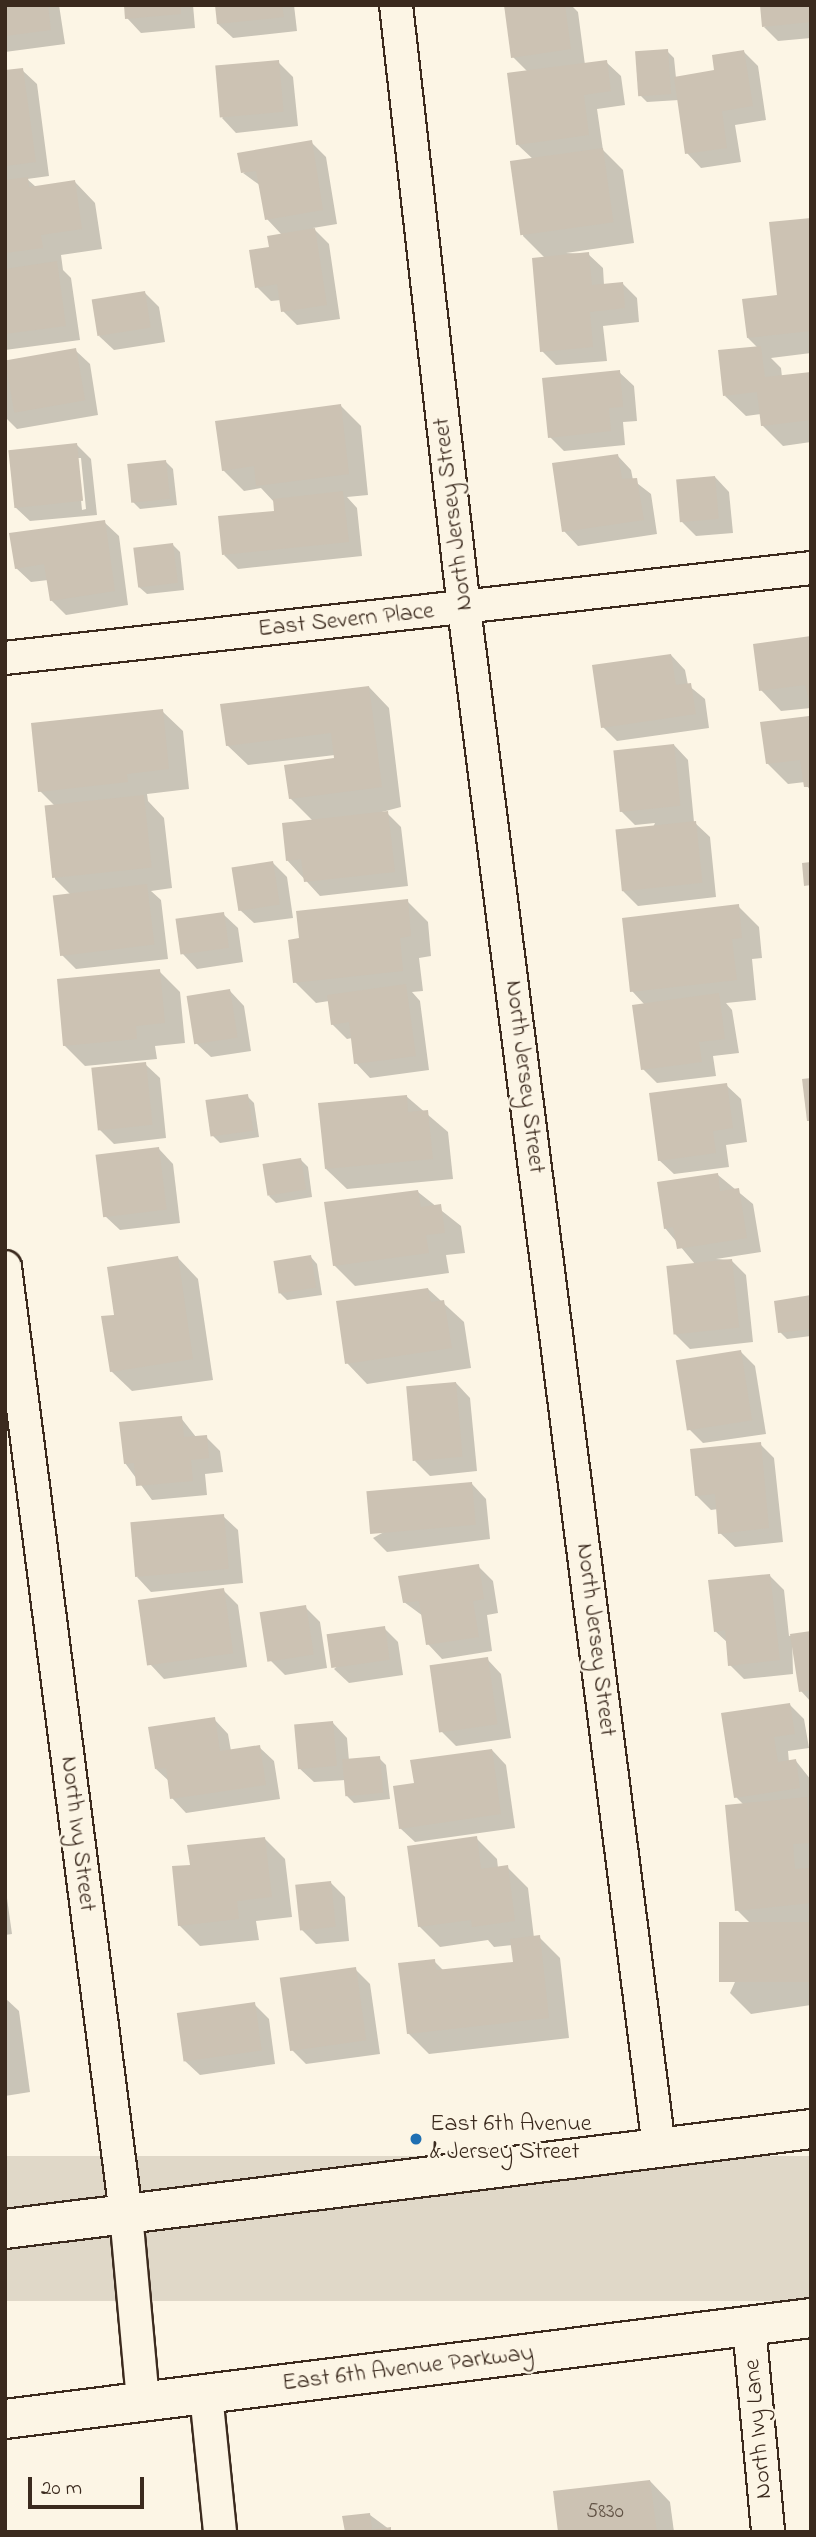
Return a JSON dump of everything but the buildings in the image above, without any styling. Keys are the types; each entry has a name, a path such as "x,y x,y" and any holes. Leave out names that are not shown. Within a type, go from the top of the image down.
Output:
{"main road":[{"path":"5,2229 811,2129"},
{"name":"East 6th Avenue Parkway","path":"5,2419 811,2318"}],"street":[{"name":"North Jersey Street","path":"396,5 464,608 659,2148"},
{"name":"East Severn Place","path":"5,658 811,568"},
{"name":"North Ivy Street","path":"5,1267 125,2214 143,2401"},
{"name":"North Ivy Lane","path":"750,2326 768,2532"},
{"path":"206,2394 220,2532"}],"shaded area":[{"path":"5,2156 811,2156 811,2301 5,2301"}],"place":[{"name":"East 6th Avenue & Jersey Street","path":"416,2139"}]}
